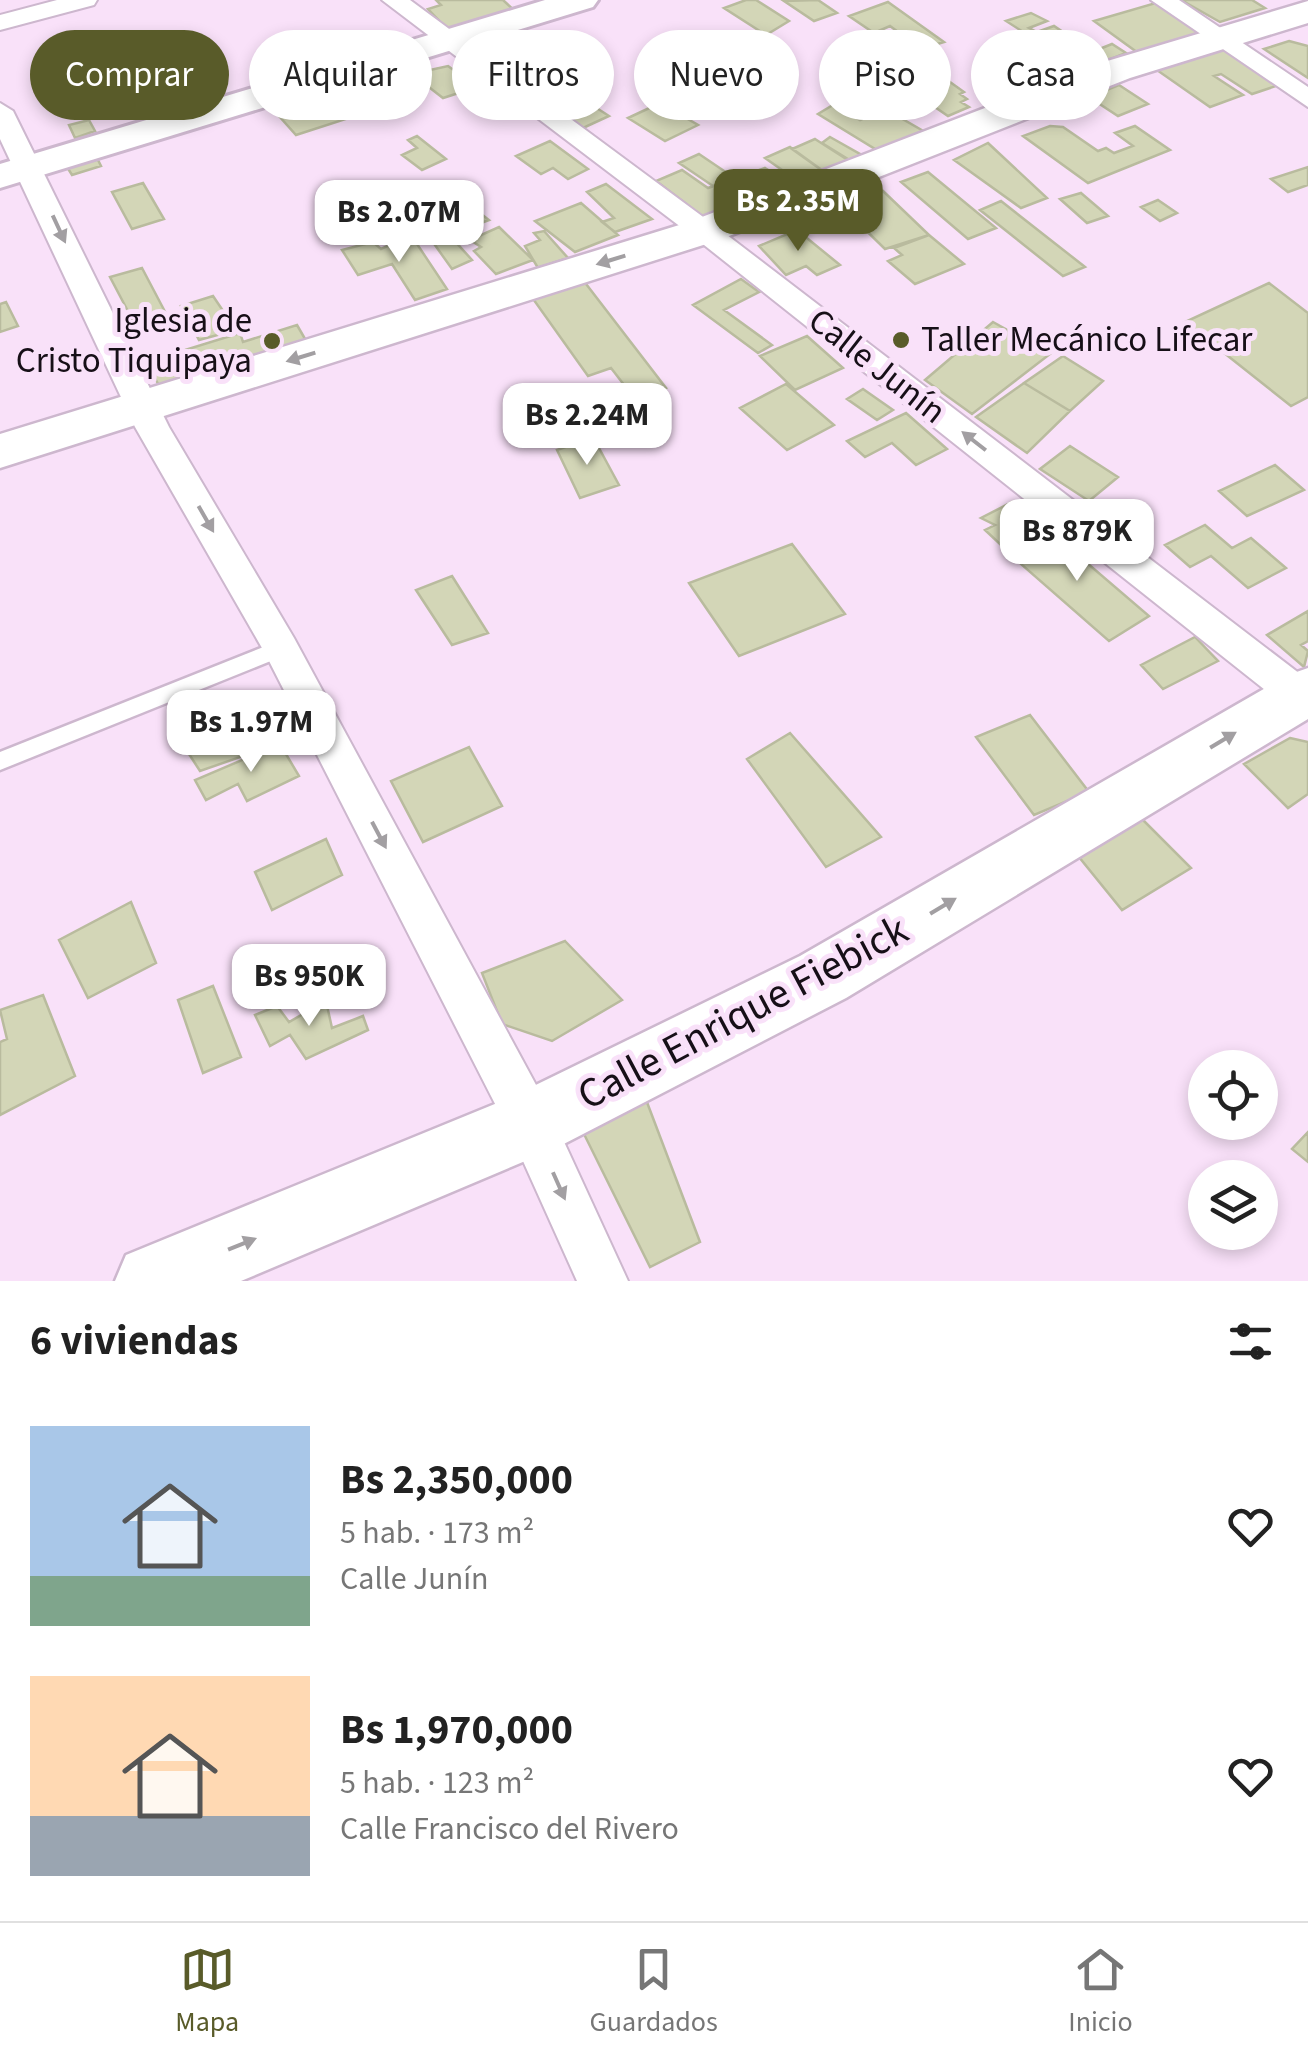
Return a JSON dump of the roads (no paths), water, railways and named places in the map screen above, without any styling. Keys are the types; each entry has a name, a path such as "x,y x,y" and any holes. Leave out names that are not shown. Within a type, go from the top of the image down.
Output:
{"main road":[{"path":"15,172 580,0"},
{"path":"0,452 704,231 1117,70 1308,12"},
{"name":"Calle Enrique Fiebick","path":"152,1281 531,1124 823,977 1305,696"}],"street":[{"path":"0,23 85,0"},
{"name":"Calle Junín","path":"394,0 704,231 1305,696"},
{"path":"1163,0 1308,99"},
{"path":"0,111 15,172 142,406 281,648 531,1124 602,1281"}],"lane":[{"path":"0,762 281,648"}],"place":[{"name":"Taller Mecánico Lifecar","path":"901,340"},
{"name":"Iglesia de Cristo Tiquipaya","path":"272,341"}]}
